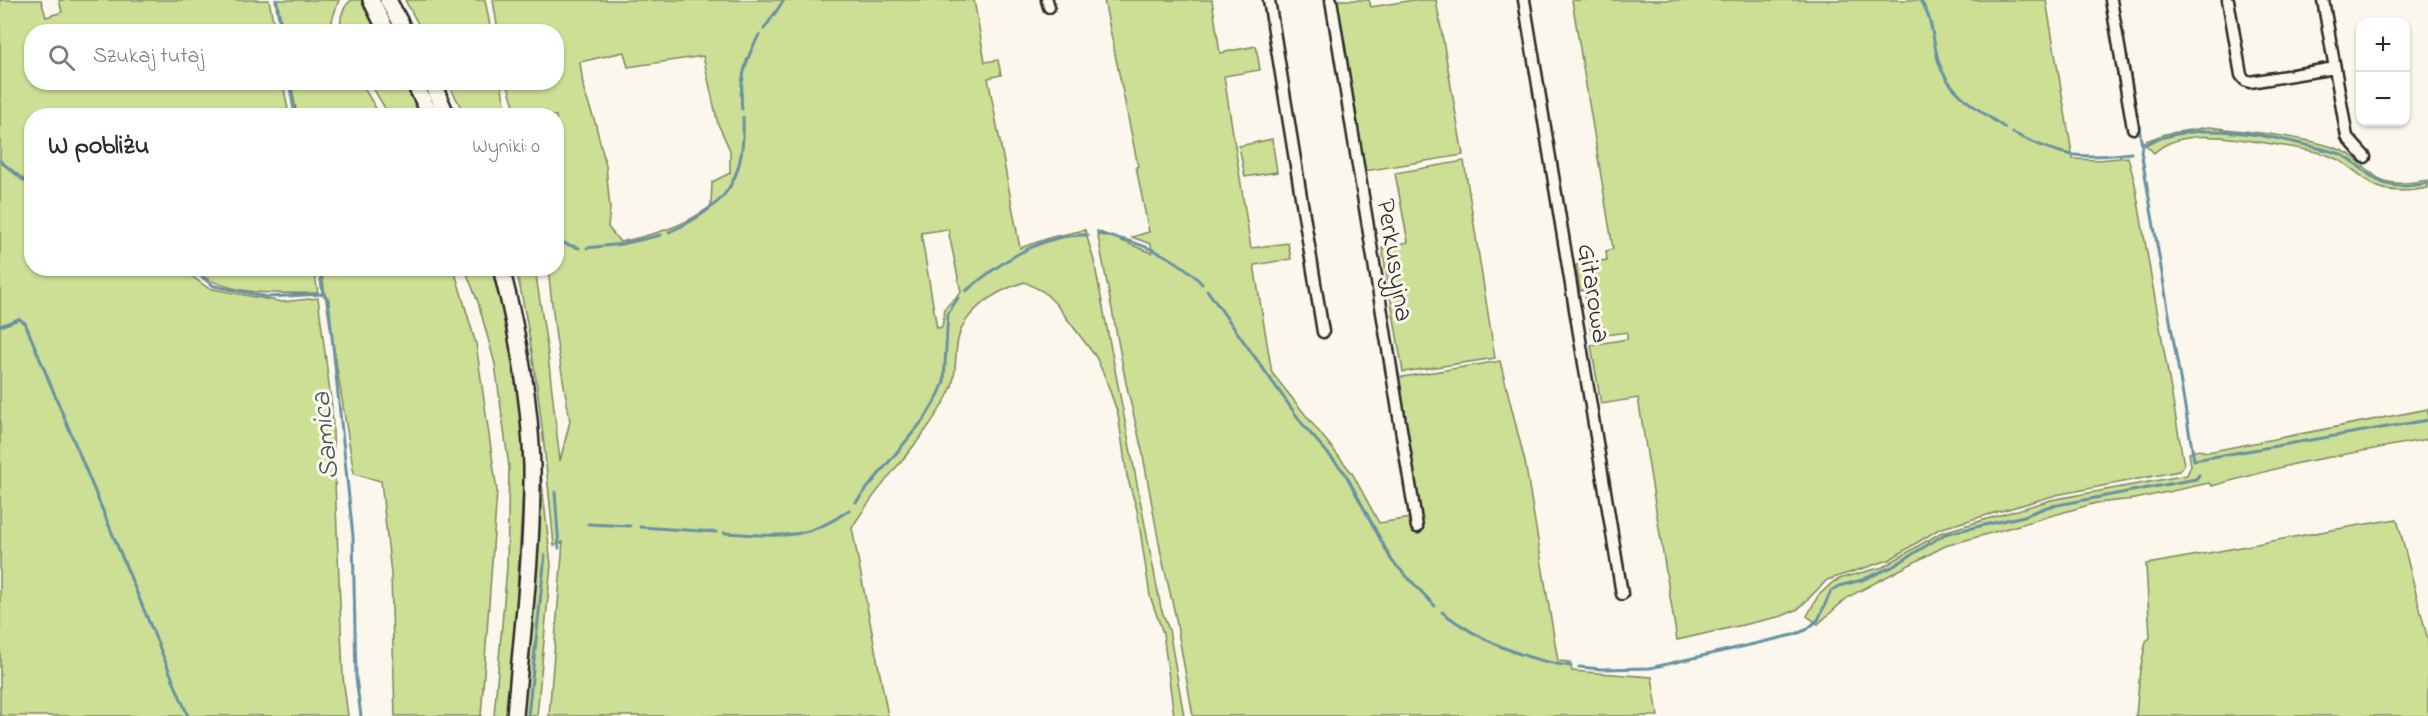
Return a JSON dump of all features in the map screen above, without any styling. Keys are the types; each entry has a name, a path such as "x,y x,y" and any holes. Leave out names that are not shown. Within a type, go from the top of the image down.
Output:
{"main road":[{"path":"371,0 383,24"},
{"path":"388,0 401,24"},
{"path":"418,90 427,108"},
{"path":"436,90 443,108"},
{"path":"503,276 518,341 532,466 531,548 515,716"}],"street":[{"path":"1269,0 1323,332"},
{"name":"Perkusyjna","path":"1331,0 1417,527"},
{"name":"Gitarowa","path":"1524,0 1622,594"},
{"path":"2111,0 2133,128"},
{"path":"2228,0 2241,75 2245,80 2250,82 2335,68"},
{"path":"2324,0 2347,136 2365,157"}],"green space":[{"path":"0,0 41,0 46,17 62,12 59,0 269,0 274,24 24,24 24,90 284,90 288,108 24,108 24,276 192,276 208,288 282,302 318,298 332,408 343,677 348,716 0,716"},
{"path":"277,0 339,0 333,24 282,24"},
{"path":"351,0 362,0 375,24 341,24 345,7"},
{"path":"405,0 485,0 490,24 418,24"},
{"path":"493,0 974,0 985,62 998,60 1001,75 988,78 1020,248 1052,237 1085,230 1094,261 1161,608 1169,630 1184,716 1174,716 1163,633 1150,596 1137,510 1127,476 1118,414 1105,377 1096,357 1056,304 1044,292 1025,282 994,296 980,305 968,318 959,337 949,393 927,428 863,510 852,528 888,716 549,716 563,542 554,546 535,372 517,276 536,276 560,461 570,421 556,338 549,276 564,276 564,108 515,108 509,90 564,90 564,24 497,24","holes":["624,52 628,67 703,56 718,124 730,150 730,173 712,182 711,206 700,214 667,229 620,242 608,227 610,209 606,166 595,122 584,91 580,62","948,229 961,292 945,308 942,327 937,328 921,233"]},
{"path":"1104,0 1212,0 1220,53 1256,46 1260,70 1224,76 1251,248 1288,243 1291,259 1254,265 1272,373 1352,473 1379,523 1411,518 1397,378 1500,361 1525,462 1558,661 1570,662 1572,671 1652,677 1658,716 1193,716 1175,614 1126,383 1097,231 1152,253 1151,244 1132,237 1149,232"},
{"path":"1337,0 1369,0 1371,7 1414,0 1436,0 1463,155 1365,171"},
{"path":"1572,0 2046,0 2073,159 2099,160 2128,157 2135,184 2184,465 2179,471 2056,495 1939,529 1889,560 1827,580 1798,609 1782,616 1677,640 1638,398 1601,404 1591,345 1627,339 1627,332 1592,337 1584,290 1580,291 1576,265 1607,260 1606,251 1613,249"},
{"path":"292,90 365,90 376,108 296,108"},
{"path":"374,90 409,90 418,108 385,108"},
{"path":"452,90 502,90 506,108 461,108"},
{"path":"2209,127 2276,135 2327,145 2352,156 2384,181 2403,183 2428,180 2428,188 2400,191 2380,188 2338,160 2292,147 2231,138 2197,137 2166,144 2154,153 2143,142 2165,134"},
{"path":"1272,139 1277,172 1245,177 1239,146"},
{"path":"1464,161 1495,358 1403,372 1382,248 1408,242 1395,173"},
{"path":"202,276 315,276 318,293 252,292"},
{"path":"322,276 456,276 476,344 497,491 481,716 395,716 391,574 381,481 354,474"},
{"path":"468,276 497,276 519,395 524,473 514,647 506,716 494,716 507,567 509,467 495,364 478,302"},
{"path":"2428,409 2428,439 2298,463 2212,486 2209,483 2135,499 2096,503 1945,546 1848,597 1818,624 1807,616 1818,596 1833,582 1883,567 1940,533 2051,500 2187,475 2191,465 2189,453 2198,450 2208,452"},
{"path":"537,437 551,565 537,716 521,716"},
{"path":"2397,519 2428,640 2428,716 2136,716 2140,670 2146,641 2150,638 2146,564"}],"waterway":[{"path":"276,0 280,24"},
{"path":"764,29 784,0"},
{"path":"1920,0 1930,23 1939,63 1950,84 1966,100 2005,128"},
{"path":"742,109 741,89 744,71 759,35"},
{"path":"2127,57 2136,108"},
{"path":"2117,70 2120,88"},
{"path":"290,90 294,108"},
{"path":"2137,115 2141,151 2194,460 2428,420"},
{"path":"669,232 705,212 728,189 741,158 743,117"},
{"path":"2142,146 2164,137 2188,132 2214,131 2265,136 2338,153 2377,180 2389,185 2409,186 2428,183"},
{"path":"2013,133 2044,147 2070,154 2097,156 2131,153"},
{"name":"Samica","path":"0,161 24,180"},
{"path":"1098,234 1126,240 1168,257 1181,265 1202,284"},
{"path":"587,248 622,244 661,235"},
{"path":"966,291 1007,260 1038,244 1054,239 1088,235"},
{"path":"564,243 579,248"},
{"name":"Samica","path":"201,276 214,286 268,297 323,294 328,299 353,536 356,678 361,716"},
{"path":"320,276 323,294"},
{"path":"1207,290 1304,426 1345,473 1392,561 1435,606"},
{"path":"856,502 925,418 938,396 944,382 948,313 958,298"},
{"path":"0,326 19,319 25,323 188,716"},
{"path":"1579,667 1650,668 1793,635 1806,630 1818,620 1831,591 1892,567 1945,534 2024,516 2047,507 2196,479 2199,475"},
{"path":"555,492 559,548"},
{"path":"724,533 789,535 818,528 849,510"},
{"path":"588,524 630,526"},
{"path":"640,527 716,532"},
{"path":"528,716 545,555"},
{"path":"1442,612 1486,640 1520,654 1571,666"}]}
